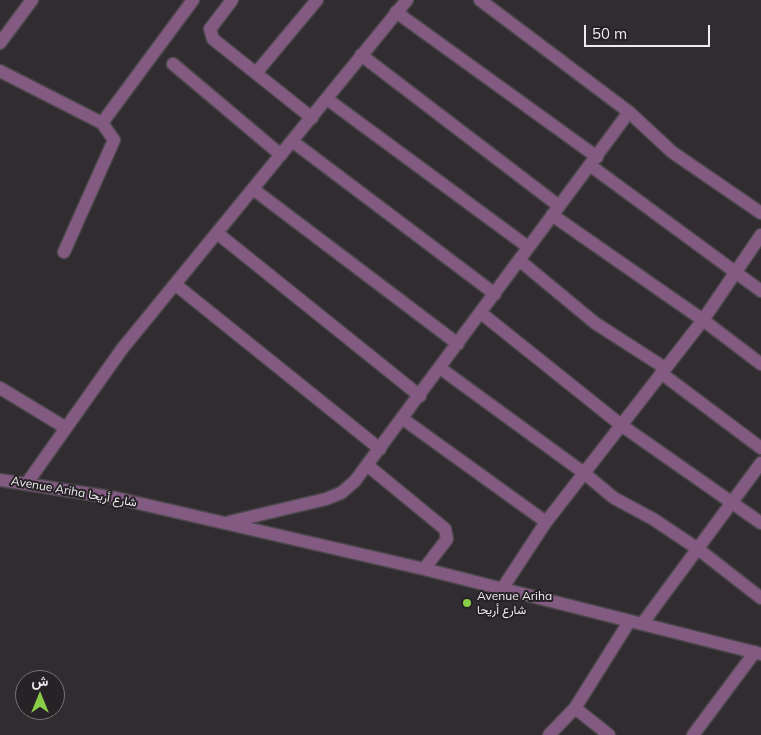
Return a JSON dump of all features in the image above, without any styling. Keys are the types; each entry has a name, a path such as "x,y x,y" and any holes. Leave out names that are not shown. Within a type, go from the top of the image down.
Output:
{"street":[{"path":"0,42 32,0"},
{"path":"102,124 193,0"},
{"path":"232,0 212,25 210,35 212,39 312,118"},
{"path":"256,73 317,0"},
{"path":"480,0 629,112 672,152 761,213"},
{"path":"28,483 122,349 312,118 402,4 594,161 735,273 761,291"},
{"path":"361,55 556,211 761,364"},
{"path":"172,64 281,155"},
{"path":"0,71 102,124 114,140 64,252"},
{"path":"327,99 528,248"},
{"path":"226,523 326,500 341,493 355,481 403,419 629,112"},
{"path":"292,141 495,294"},
{"path":"253,189 458,344"},
{"path":"217,233 420,396"},
{"path":"502,589 546,522 703,320 761,236"},
{"path":"519,260 595,324 663,370 761,448"},
{"path":"176,285 380,449"},
{"path":"481,313 621,425 761,523"},
{"path":"440,368 618,500 653,519 698,549 761,598"},
{"path":"0,388 66,428"},
{"path":"403,419 546,522"},
{"path":"642,624 761,463"},
{"path":"367,465 445,529 447,539 424,569"},
{"name":"Avenue Ariha شارع أريحا","path":"0,480 116,498 226,523 424,569 758,653"},
{"path":"549,735 575,708 629,622"},
{"path":"692,735 758,653"},
{"path":"575,708 610,735"}],"place":[{"name":"Avenue Ariha شارع أريحا","path":"467,603"}]}
